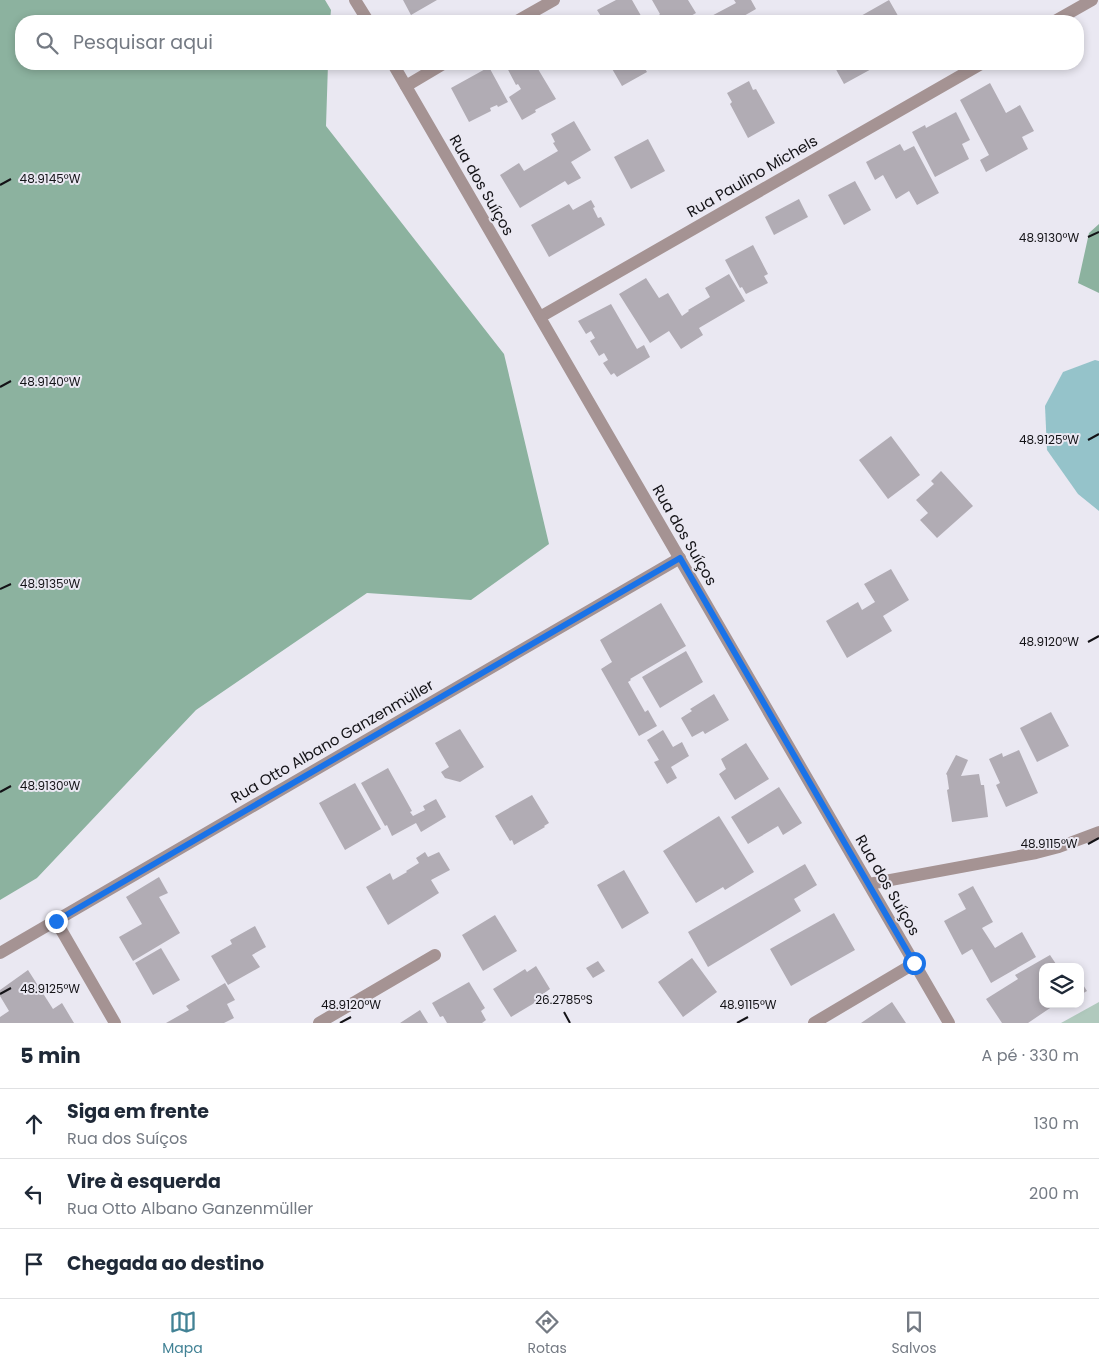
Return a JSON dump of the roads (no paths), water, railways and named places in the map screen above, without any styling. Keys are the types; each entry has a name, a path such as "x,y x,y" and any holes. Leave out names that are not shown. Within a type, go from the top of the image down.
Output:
{"street":[{"path":"355,0 364,15"},
{"path":"528,15 554,0"},
{"path":"1066,15 1092,0"},
{"name":"Rua dos Suíços","path":"397,70 949,1023"},
{"path":"406,86 434,70"},
{"name":"Rua Paulino Michels","path":"540,317 971,70"},
{"name":"Rua Otto Albano Ganzenmüller","path":"0,953 680,558"},
{"path":"869,884 1059,847 1099,832"},
{"path":"56,921 115,1023"},
{"path":"319,1023 435,955"},
{"path":"814,1023 914,963"}],"water":[{"path":"1095,360 1099,361 1099,511 1078,494 1047,450 1045,406 1063,372"}]}
